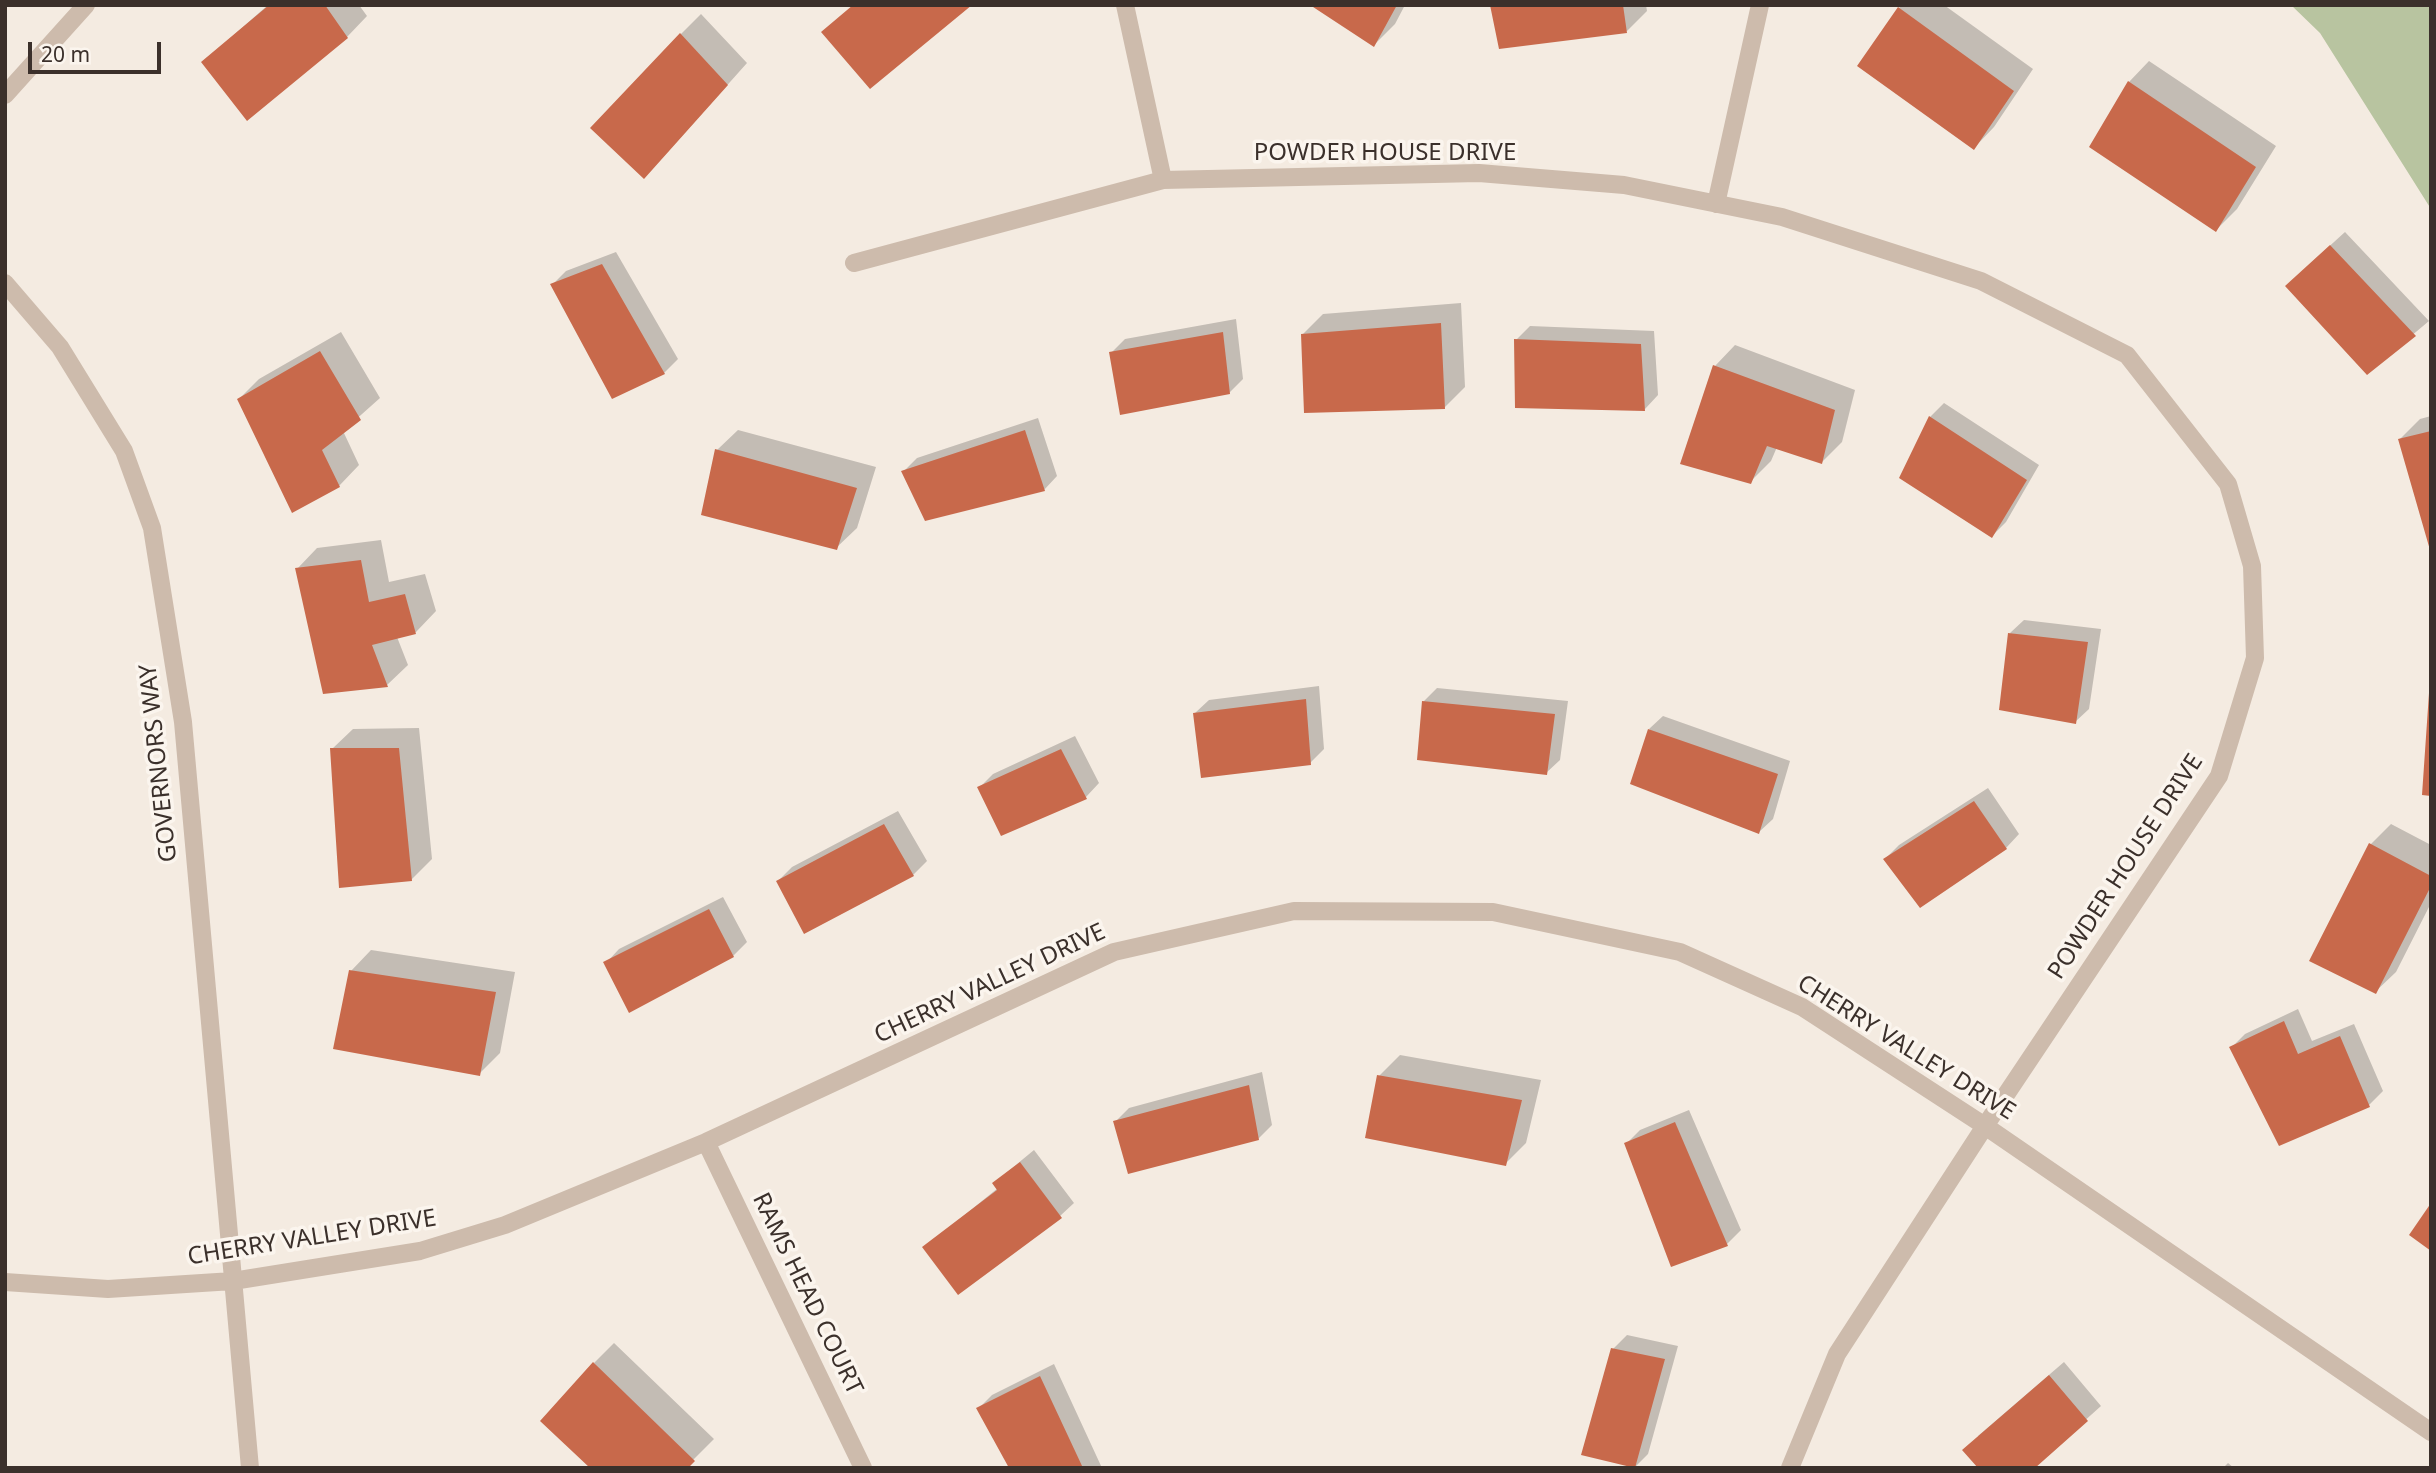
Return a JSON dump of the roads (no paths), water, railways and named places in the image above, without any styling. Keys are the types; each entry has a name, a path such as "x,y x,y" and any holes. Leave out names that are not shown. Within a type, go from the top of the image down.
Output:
{"street":[{"path":"5,95 86,5"},
{"path":"1125,5 1163,180"},
{"path":"1716,204 1760,5"},
{"name":"POWDER HOUSE DRIVE","path":"854,263 1163,180 1479,173 1624,185 1782,217 1982,281 2127,355 2228,484 2252,566 2255,658 2219,776 1985,1126 1837,1354 1790,1468"},
{"name":"GOVERNORS WAY","path":"5,282 60,347 124,451 152,528 183,722 250,1468"},
{"name":"CHERRY VALLEY DRIVE","path":"5,1282 108,1289 233,1281 420,1251 505,1225 706,1142 1114,952 1294,911 1493,912 1680,951 1802,1007 1985,1126 2431,1432"},
{"name":"RAMS HEAD COURT","path":"706,1142 863,1468"}]}
